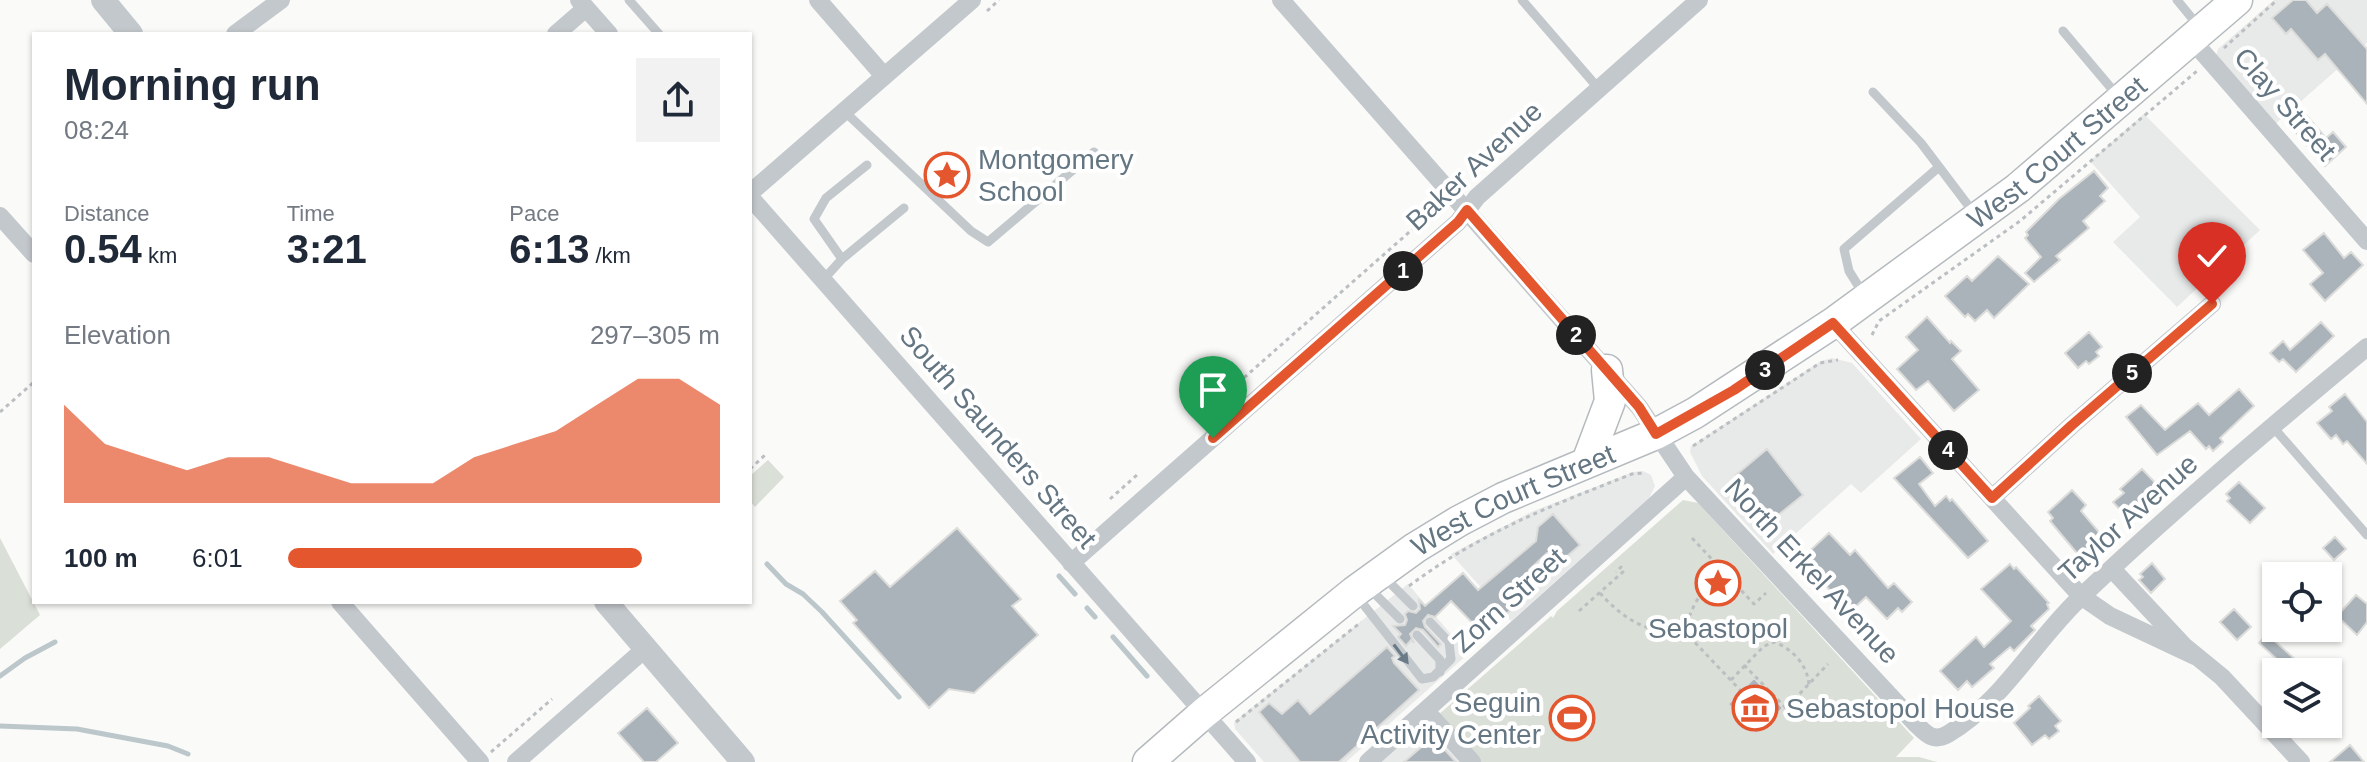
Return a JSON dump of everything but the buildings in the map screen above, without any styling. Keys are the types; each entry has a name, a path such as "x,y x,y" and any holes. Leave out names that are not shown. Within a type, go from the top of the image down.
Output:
{"main road":[{"name":"West Court Street","path":"1148,762 1204,713 1374,591 1459,521 1503,498 1656,434 1734,390 1833,323 1978,219 2122,101 2201,44 2237,0"},
{"path":"1587,462 1610,401 1607,370"}],"street":[{"path":"103,0 129,32"},
{"path":"238,32 281,0"},
{"path":"818,0 884,76"},
{"path":"752,193 972,0"},
{"name":"North Erkel Avenue","path":"1281,0 1639,407 1686,477 1917,725 1936,738"},
{"name":"Baker Avenue","path":"1071,563 1458,222 1477,197 1699,0"},
{"path":"558,32 590,5 608,32"},
{"name":"Clay Street","path":"2201,44 2367,241"},
{"name":"South Saunders Street","path":"752,197 1247,762"},
{"path":"0,216 32,252"},
{"path":"1992,498 2212,304"},
{"path":"1833,323 2081,596 2110,616 2195,656"},
{"name":"Taylor Avenue","path":"1936,738 1944,737 1981,709 2081,596 2367,347"},
{"name":"Zorn Street","path":"1368,762 1686,477"},
{"path":"2112,569 2195,656 2222,677 2293,759"},
{"path":"342,604 480,762"},
{"path":"608,604 743,762"},
{"path":"516,762 646,648"},
{"path":"1426,711 1472,762"}],"lane":[{"path":"629,0 657,32"},
{"path":"1522,0 1599,89"},
{"path":"2177,0 2201,44"},
{"path":"2063,31 2122,101"},
{"path":"1873,92 1921,143 1978,219"},
{"path":"844,111 971,231 988,242 1094,152"},
{"path":"842,259 814,219 826,198 867,165"},
{"path":"1867,299 1849,271 1844,249 1939,167"},
{"path":"823,280 842,259 904,208"},
{"path":"2273,427 2367,535"},
{"path":"1374,591 1413,606"},
{"path":"1374,591 1400,619"},
{"path":"1374,591 1417,675 1427,679 1440,672 1451,659 1451,647 1430,622"},
{"path":"1417,635 1440,660 1440,672"}],"path":[{"path":"2201,44 2277,0"},
{"path":"1196,420 1452,194"},
{"path":"1693,446 1820,363 1838,360"},
{"path":"0,412 32,384"},
{"path":"752,467 765,455"},
{"path":"1235,726 1374,591 1452,556 1511,522 1632,474 1645,473"},
{"path":"1110,499 1137,475"},
{"path":"1692,538 1754,604 1766,593"},
{"path":"1579,611 1624,571 1621,567 1616,572"},
{"path":"1685,632 1688,617 1699,596 1723,570"},
{"path":"1600,593 1630,621 1666,633 1685,632 1741,691"},
{"path":"1731,680 1769,643 1775,642 1806,668 1809,686"},
{"path":"1744,665 1786,708 1828,664"},
{"path":"480,762 552,699"}],"shaded area":[{"path":"2274,0 2367,0 2367,43 2274,125 2216,56 2218,49"},
{"path":"2144,114 2260,230 2177,307 2113,242 2140,217 2090,161"},
{"path":"1832,358 1852,363 1921,439 1861,493 1851,484 1773,554 1702,476 1690,452 1691,446 1821,361"},
{"path":"768,460 784,477 755,507 752,503 752,474"},
{"path":"1643,471 1651,475 1655,486 1649,498 1511,621 1451,554 1531,512 1633,472"},
{"path":"1683,500 1698,503 1914,738 1896,757 1919,757 1937,762 1481,762 1437,716 1551,616 1553,618 1557,611"},
{"path":"0,538 40,615 0,649"},
{"path":"1408,584 1468,654 1346,762 1264,762 1235,729 1234,722"},
{"path":"1426,721 1463,762 1380,762"}],"waterway":[{"path":"767,564 786,584 803,594 822,612 899,697"},
{"path":"1059,576 1075,594"},
{"path":"1087,608 1095,617"},
{"path":"1113,637 1147,676"},
{"path":"0,676 55,642"},
{"path":"0,726 77,729 168,746 188,754"}],"place":[{"name":"Montgomery School","path":"947,175"},
{"name":"Sebastopol","path":"1718,583"},
{"name":"Sebastopol House","path":"1755,708"},
{"name":"Seguin Activity Center","path":"1572,718"}],"route":[{"path":"1213,438 1458,222 1467,210 1639,407 1656,434 1734,390 1833,323 1992,498 2212,304"}]}
